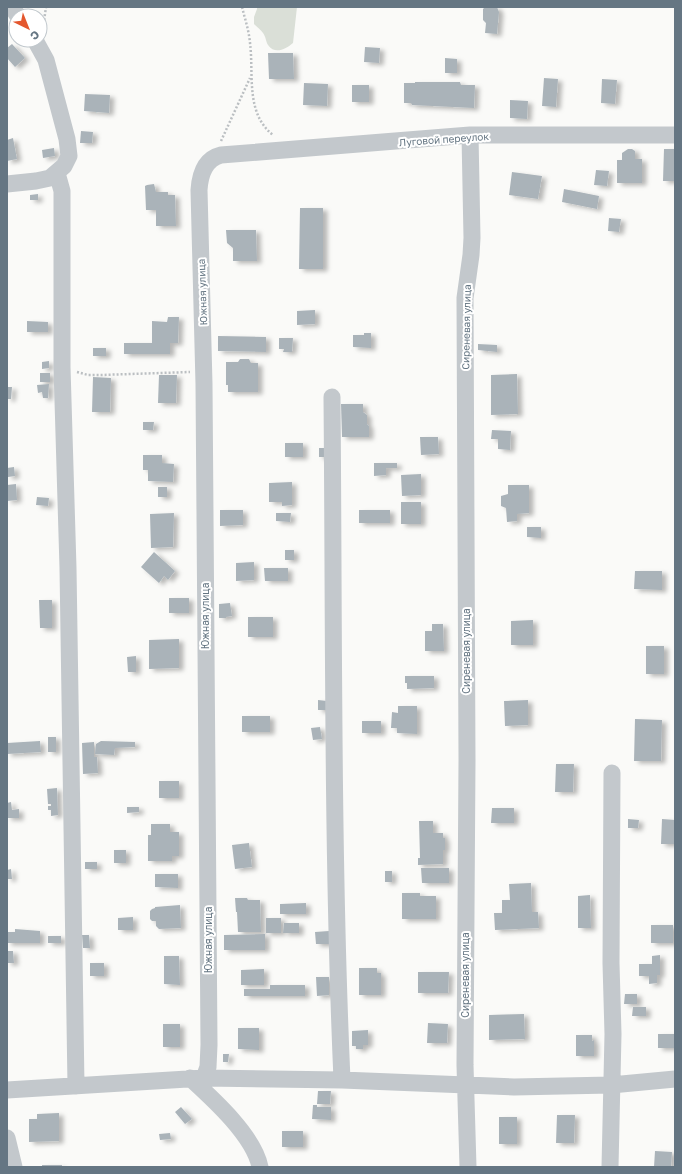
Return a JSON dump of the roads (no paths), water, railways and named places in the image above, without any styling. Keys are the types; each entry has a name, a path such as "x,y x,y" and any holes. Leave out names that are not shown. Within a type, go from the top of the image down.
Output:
{"street":[{"path":"7,184 45,180 57,173 67,162 69,150 67,139 46,60 39,48"},
{"name":"Луговой переулок","path":"213,157 224,154 292,148 347,146 470,136 675,136"},
{"name":"Сиреневая улица","path":"468,1167 465,1085 467,760 465,298 471,254 470,136"},
{"name":"Южная улица","path":"197,1078 208,1067 209,1045 204,372 199,190 202,174 213,157"},
{"path":"57,173 62,191 62,367 68,568 76,1086"},
{"path":"332,396 336,889 342,1080"},
{"path":"610,1167 613,1034 611,948 612,773"},
{"path":"197,1078 251,1146 259,1160 260,1167"},
{"path":"7,1090 197,1078 342,1080 514,1087 611,1085 675,1079"},
{"path":"7,1138 14,1167"}]}
